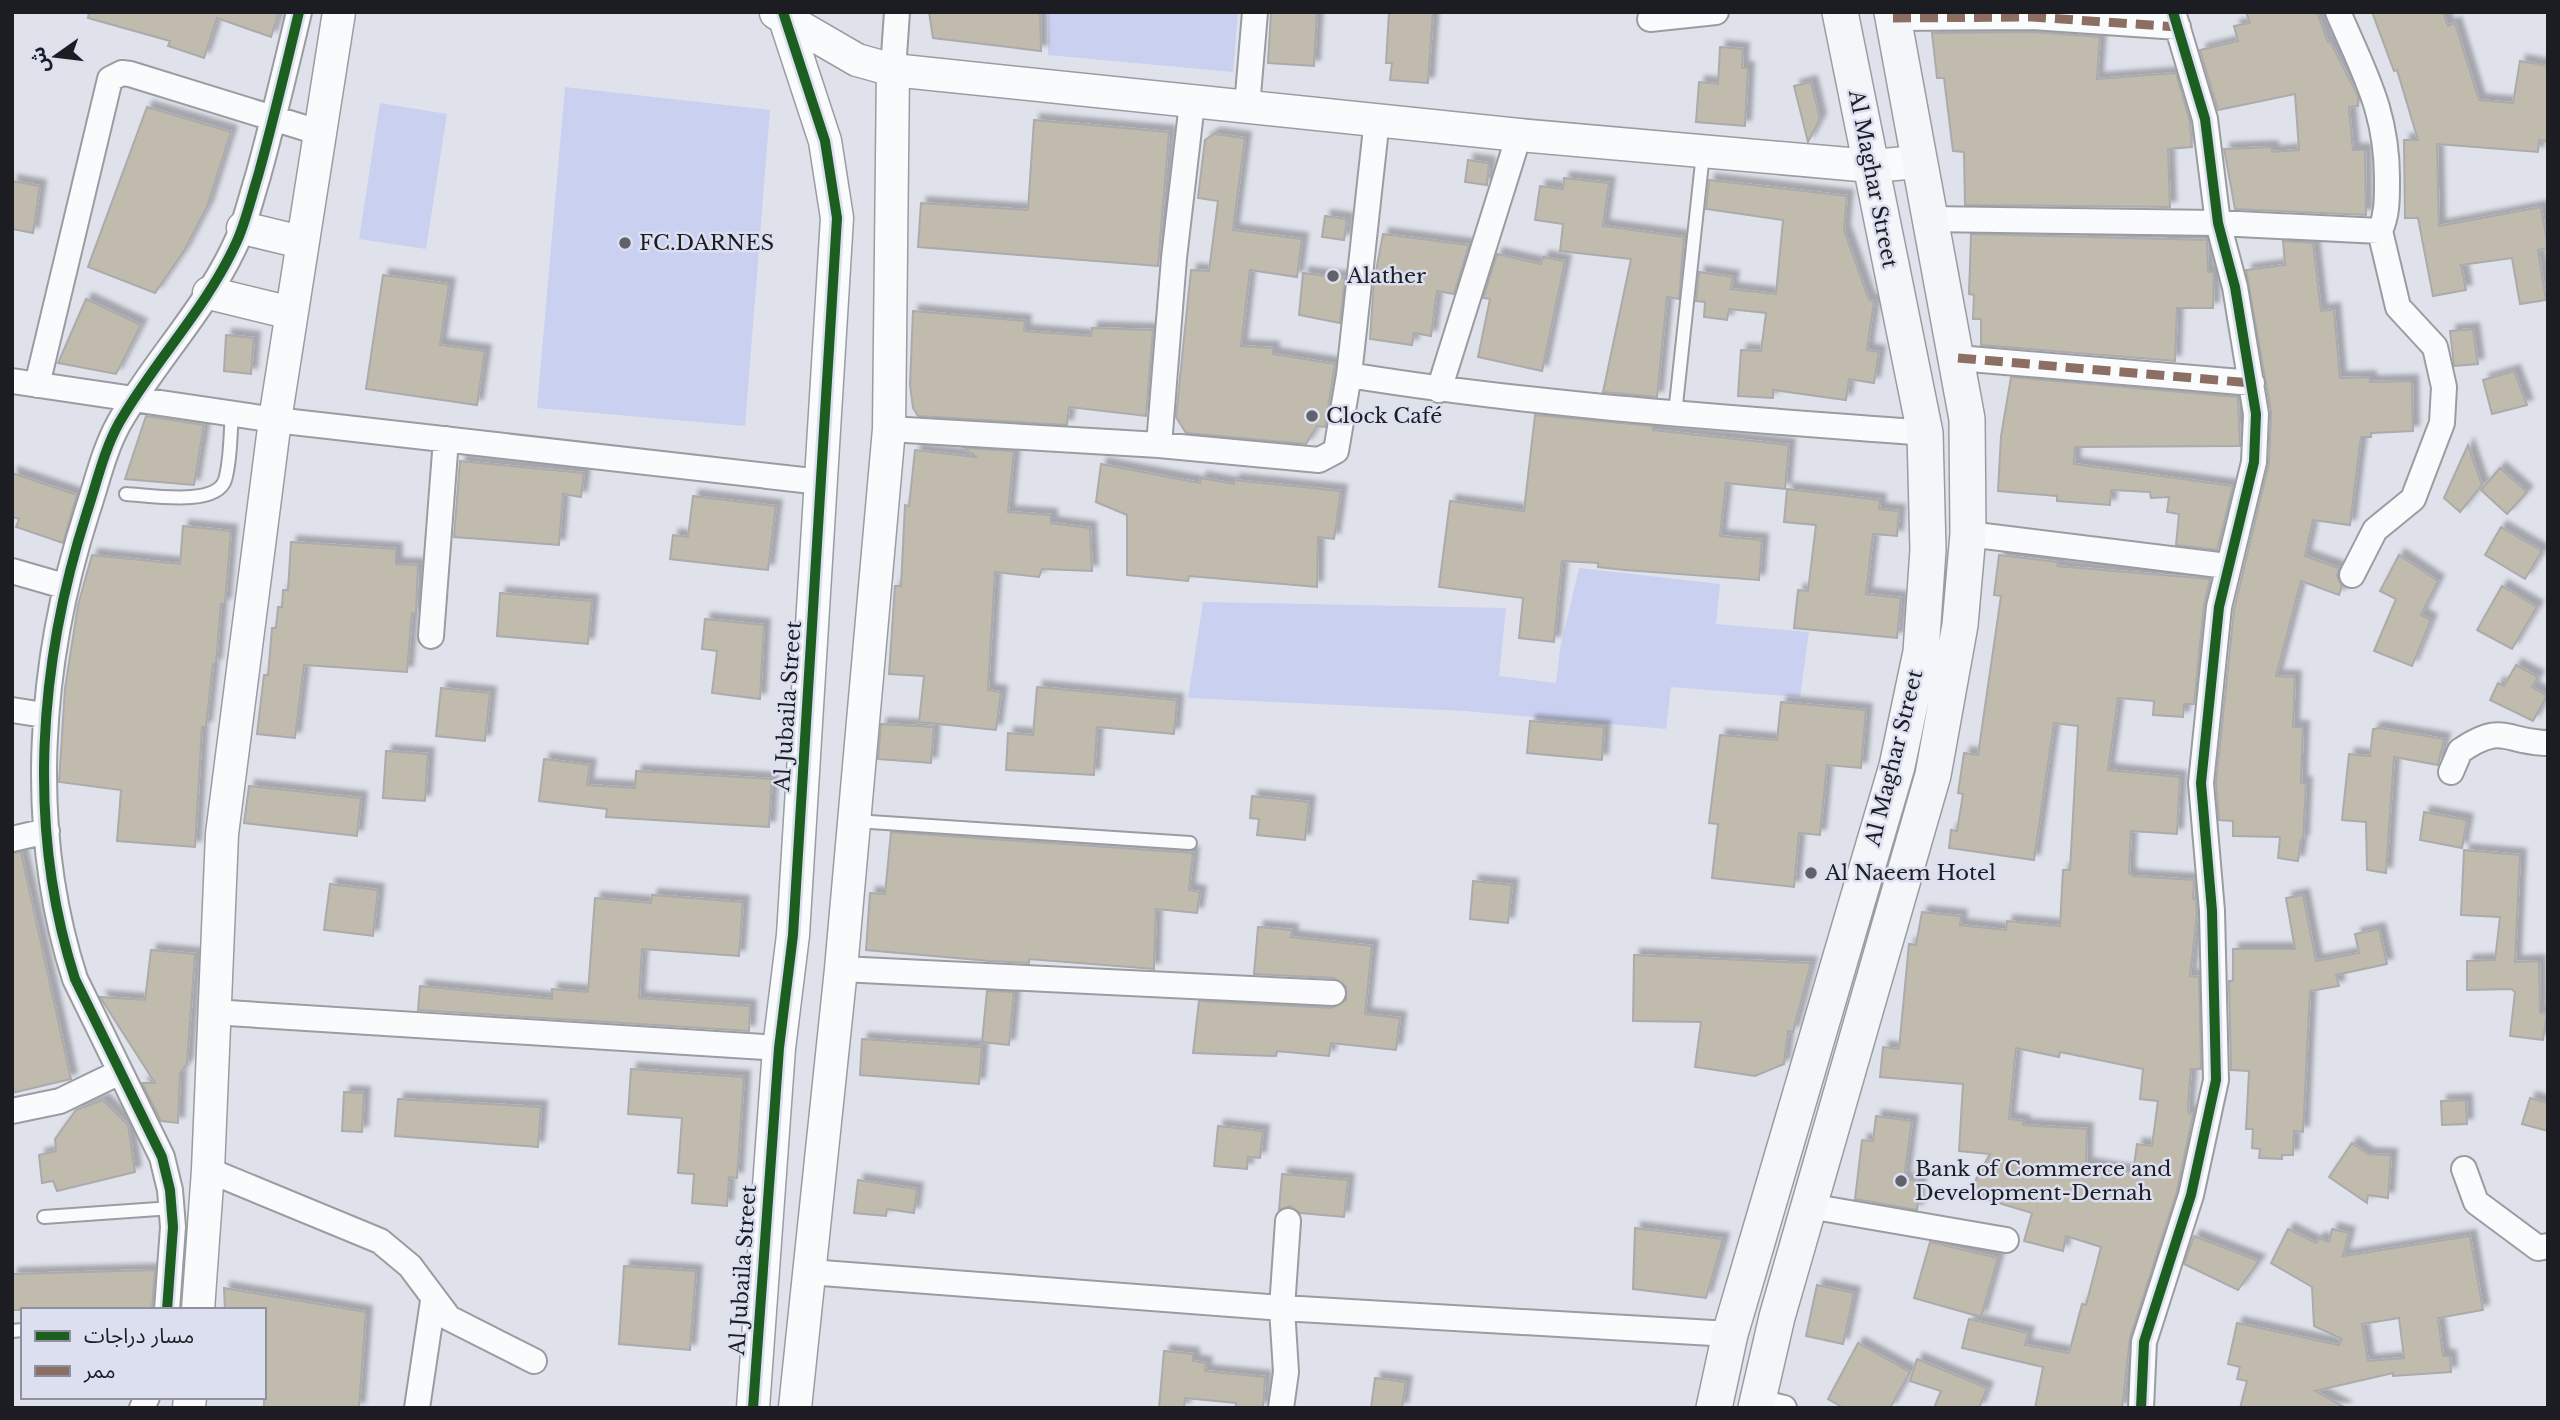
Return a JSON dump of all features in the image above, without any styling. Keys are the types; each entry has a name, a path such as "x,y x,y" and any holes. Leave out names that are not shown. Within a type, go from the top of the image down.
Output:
{"main road":[{"name":"Al Maghar Street","path":"1714,1408 1730,1334 1897,766 1921,652 1928,550 1925,433 1840,12"},
{"name":"Al Maghar Street","path":"1766,1406 1809,1206 1933,775 1960,625 1968,534 1967,419 1958,358 1928,219 1892,15"},
{"path":"1897,766 1933,775"}],"street":[{"path":"167,1308 173,1227 162,1157 75,979 66,952 47,831 44,715 64,586 109,444 133,400 209,293 243,228 274,118 299,12"},
{"path":"198,1308 208,1170 212,1012 222,834 275,420 318,132 339,12"},
{"path":"795,1408 841,969 889,429 893,70 897,12"},
{"path":"1247,107 1255,12"},
{"path":"1650,19 1716,12"},
{"path":"2338,12 2379,107 2388,146 2386,215 2380,231 2398,307 2435,347 2444,387 2442,423 2413,499 2375,530 2352,575"},
{"path":"780,14 856,60 893,70 1519,135 1703,149 1871,166 1919,162"},
{"name":"Al Jubaila Street","path":"753,1408 779,1048 793,936 837,218 825,141 780,14"},
{"path":"1892,15 2176,20 2204,119 2218,223 2235,287 2256,414 2254,462 2218,607 2201,783 2212,911 2216,1080 2191,1195 2144,1342 2141,1408"},
{"path":"37,385 110,79 122,73 130,74 318,132"},
{"path":"1159,445 1174,258 1192,103"},
{"path":"889,429 1159,445 1319,460 1328,457 1336,451 1349,374 1377,119"},
{"path":"1439,390 1519,135"},
{"path":"1928,219 2218,223 2380,231"},
{"path":"243,228 301,242"},
{"path":"209,293 291,313"},
{"path":"1958,358 2252,383"},
{"path":"1349,374 1439,390 1675,414 1925,433"},
{"path":"12,381 275,420 821,482"},
{"path":"431,636 446,439"},
{"path":"1968,534 2227,566"},
{"path":"12,571 64,586"},
{"path":"12,710 44,715"},
{"path":"2451,772 2460,751 2491,734 2507,734 2548,743"},
{"path":"12,839 47,831"},
{"path":"841,969 1334,993"},
{"path":"212,1012 779,1048"},
{"path":"12,1111 60,1101 120,1072"},
{"path":"2464,1169 2476,1202 2538,1248 2548,1246"},
{"path":"208,1170 380,1241 410,1266 433,1301 458,1325 534,1361"},
{"path":"1809,1206 2006,1240"},
{"path":"1281,1408 1286,1372 1282,1308 1288,1221"},
{"path":"809,1272 1282,1308 1730,1334"},
{"path":"417,1408 433,1301"}],"lane":[{"path":"1675,414 1703,149"},
{"path":"126,494 203,497 215,492 225,481 232,414"},
{"path":"855,821 1190,843"},
{"path":"44,1217 172,1208"}],"shaded area":[{"path":"1048,12 1238,12 1233,72 1048,55"},
{"path":"565,87 770,110 745,426 537,408"},
{"path":"380,103 447,114 426,249 359,239"},
{"path":"1579,568 1720,584 1716,624 1809,632 1800,697 1671,687 1666,729 1465,711 1188,698 1203,602 1506,608 1499,676 1556,683 1560,649"}],"building":[{"path":"89,12 279,12 271,37 217,18 204,58 168,46 170,41 88,18"},
{"path":"929,12 1040,12 1041,51 933,38"},
{"path":"1271,12 1317,12 1314,66 1268,63"},
{"path":"1389,12 1433,12 1428,83 1390,80 1392,63 1386,63"},
{"path":"2246,12 2317,12 2328,42 2330,41 2358,96 2358,106 2349,107 2353,150 2365,150 2366,215 2235,209 2224,149 2272,147 2272,152 2299,150 2295,94 2218,110 2200,50 2238,41 2234,26 2250,23"},
{"path":"2372,12 2443,12 2448,26 2455,23 2479,100 2513,103 2520,61 2548,66 2548,141 2539,140 2538,152 2437,144 2439,226 2541,207 2548,248 2538,250 2546,300 2520,304 2512,258 2461,265 2466,290 2433,296 2418,218 2405,218 2404,140 2418,140 2397,70 2394,71"},
{"path":"2032,32 2100,37 2097,79 2176,73 2190,122 2192,147 2168,149 2170,207 1965,205 1964,152 1953,151 1944,78 1937,78 1932,33"},
{"path":"1720,47 1743,49 1742,68 1748,68 1745,126 1696,122 1699,82 1718,84"},
{"path":"1811,82 1820,119 1808,142 1794,86"},
{"path":"147,107 231,132 207,207 184,251 155,293 88,267"},
{"path":"1034,120 1169,132 1158,266 918,247 921,203 1028,210"},
{"path":"1214,134 1245,138 1233,230 1302,239 1297,277 1250,270 1241,346 1273,348 1273,354 1335,364 1325,427 1317,426 1306,444 1186,433 1176,417 1191,270 1209,271 1218,201 1198,198 1205,140"},
{"path":"1468,160 1489,163 1487,185 1465,182"},
{"path":"1564,178 1609,183 1603,226 1684,237 1679,299 1667,297 1657,397 1603,392 1631,259 1560,251 1563,224 1535,220 1540,186 1563,189"},
{"path":"1709,180 1847,196 1844,230 1869,300 1874,301 1867,350 1879,352 1874,383 1849,379 1846,400 1773,390 1773,398 1738,396 1741,350 1761,351 1766,313 1729,309 1727,320 1704,317 1705,302 1696,301 1699,272 1733,277 1731,289 1776,294 1783,220 1706,209"},
{"path":"12,181 40,186 33,233 12,229"},
{"path":"1325,216 1347,219 1344,240 1322,237"},
{"path":"1383,234 1469,245 1454,294 1437,291 1431,336 1414,333 1412,345 1370,339 1374,282"},
{"path":"1971,234 2207,240 2208,272 2214,272 2213,308 2177,308 2175,361 1981,345 1981,319 1973,319 1974,295 1969,294"},
{"path":"2283,241 2313,243 2321,311 2334,309 2340,378 2370,377 2370,382 2412,381 2413,431 2371,433 2371,437 2361,437 2350,525 2313,520 2305,556 2339,568 2337,576 2342,586 2339,595 2301,581 2276,676 2295,677 2293,727 2303,727 2301,783 2306,783 2303,840 2298,861 2278,858 2280,837 2233,836 2233,821 2219,820 2216,783 2234,610 2269,463 2271,412 2246,270 2285,265"},
{"path":"1497,254 1541,264 1543,257 1565,261 1542,371 1478,357 1490,299 1483,298"},
{"path":"1303,273 1345,278 1340,323 1299,315"},
{"path":"383,275 449,284 440,345 485,351 477,405 366,389"},
{"path":"86,299 141,325 116,374 58,363"},
{"path":"913,311 1025,321 1024,331 1091,336 1092,328 1153,330 1146,416 1069,407 1067,425 918,416 913,408 910,385"},
{"path":"2473,329 2478,364 2454,366 2450,331"},
{"path":"226,335 254,338 251,374 224,371"},
{"path":"2514,371 2527,405 2492,414 2483,380"},
{"path":"2011,377 2238,397 2240,446 2075,447 2074,464 2233,486 2217,550 2176,545 2179,514 2167,512 2169,497 2151,498 2150,492 2111,490 2110,505 2057,501 2057,496 1998,491 2001,436"},
{"path":"1535,415 1653,426 1653,430 1789,445 1785,489 1726,483 1720,536 1762,540 1759,580 1625,570 1598,567 1598,563 1562,561 1554,642 1519,638 1523,598 1439,587 1450,501 1524,511"},
{"path":"146,416 204,425 194,485 125,479"},
{"path":"2468,445 2482,485 2460,512 2444,498"},
{"path":"964,448 1014,451 1008,512 1051,515 1051,523 1090,528 1092,571 1042,569 1039,577 995,572 988,690 1001,692 996,730 919,722 924,676 889,674 895,586 901,586 905,505 909,506 915,450 976,457"},
{"path":"460,461 584,473 581,497 563,494 559,545 454,537"},
{"path":"1101,464 1200,483 1201,478 1234,484 1234,480 1341,491 1334,539 1318,537 1317,587 1189,576 1188,581 1127,575 1127,515 1096,502"},
{"path":"2500,468 2527,492 2507,514 2481,490"},
{"path":"12,473 77,495 63,543 16,527 19,519 12,517"},
{"path":"1787,489 1880,500 1879,509 1899,511 1897,536 1873,534 1866,594 1901,598 1897,638 1794,628 1798,590 1808,591 1816,525 1784,522"},
{"path":"693,496 776,506 768,570 670,559 673,535 688,537"},
{"path":"183,526 231,531 225,604 221,604 216,664 213,664 206,727 202,727 195,847 117,841 121,790 59,782 65,688 78,605 92,555 180,564"},
{"path":"2501,527 2542,551 2525,579 2485,555"},
{"path":"291,542 396,549 396,564 418,565 416,614 412,613 407,672 304,665 295,738 257,734 264,675 268,675 272,628 276,628 283,590 288,590"},
{"path":"1999,555 2058,562 2057,566 2210,579 2204,605 2194,704 2184,704 2183,717 2153,715 2154,701 2118,698 2108,770 2180,777 2177,834 2131,831 2129,873 2133,876 2194,880 2193,899 2196,899 2197,914 2190,976 2199,977 2201,1069 2191,1069 2188,1107 2189,1113 2193,1114 2177,1191 2130,1338 2122,1408 2035,1408 2043,1367 1962,1348 1969,1319 2028,1333 2025,1345 2069,1353 2082,1304 2086,1305 2101,1247 2066,1236 2063,1251 2024,1241 2032,1213 1968,1194 1990,1154 1959,1151 1963,1084 1880,1077 1883,1047 1899,1049 1909,944 1916,945 1922,912 1961,916 1960,925 2006,930 2007,921 2060,926 2063,870 2070,870 2078,726 2054,723 2034,860 1949,848 1951,830 1957,831 1963,794 1958,793 1964,753 1978,755 2001,596 1994,595","holes":["2016,1048 2059,1057 2060,1052 2143,1069 2140,1099 2158,1101 2152,1146 2137,1144 2133,1172 2086,1164 2087,1129 2023,1125 2024,1121 2009,1119"]},
{"path":"2399,555 2438,581 2421,615 2431,620 2412,666 2374,651 2396,599 2380,591"},
{"path":"2502,586 2537,607 2512,649 2477,630"},
{"path":"500,593 592,601 588,644 497,636"},
{"path":"705,619 764,625 760,699 712,693 717,651 702,649"},
{"path":"2516,665 2538,677 2532,687 2547,696 2533,721 2490,700 2498,683 2504,686"},
{"path":"1037,687 1177,700 1174,734 1097,727 1094,775 1006,770 1008,733 1033,735"},
{"path":"441,688 490,693 485,741 436,736"},
{"path":"1781,702 1866,710 1861,768 1827,765 1820,835 1799,833 1794,887 1712,878 1718,824 1709,823 1720,735 1777,740"},
{"path":"1530,721 1604,727 1602,760 1527,753"},
{"path":"881,724 934,727 931,763 878,759"},
{"path":"2373,729 2444,739 2438,765 2394,757 2386,873 2367,870 2366,822 2342,820 2349,754 2370,756"},
{"path":"386,751 428,754 425,801 383,798"},
{"path":"544,759 590,765 587,785 635,788 636,771 772,779 769,827 606,817 607,809 539,801"},
{"path":"249,786 361,798 357,836 244,823"},
{"path":"1252,796 1309,802 1305,840 1257,835 1259,819 1250,818"},
{"path":"2424,812 2467,820 2462,848 2420,840"},
{"path":"891,832 1193,853 1189,890 1200,892 1197,913 1156,909 1154,969 1029,959 1029,963 990,961 866,950 870,893 885,894"},
{"path":"2464,850 2520,855 2515,962 2539,961 2540,1013 2547,1014 2543,1040 2510,1036 2515,992 2511,989 2467,990 2467,961 2495,960 2500,917 2461,915"},
{"path":"21,852 71,1079 12,1093 12,853"},
{"path":"1473,881 1512,885 1508,923 1470,919"},
{"path":"330,884 378,890 373,936 324,930"},
{"path":"652,895 743,902 739,956 642,949 639,998 750,1006 749,1031 418,1010 420,986 552,999 552,989 588,992 595,898 651,903"},
{"path":"2303,895 2316,961 2359,953 2355,934 2379,929 2387,964 2336,975 2339,986 2310,991 2303,1132 2294,1131 2293,1155 2282,1155 2282,1159 2259,1158 2260,1149 2252,1148 2253,1129 2246,1129 2249,1071 2231,1070 2229,981 2233,981 2233,949 2295,949 2286,898"},
{"path":"1258,927 1292,930 1291,937 1372,946 1365,1014 1400,1018 1396,1050 1331,1043 1329,1056 1277,1051 1276,1056 1193,1053 1199,1001 1332,1008 1346,1000 1346,987 1334,978 1254,974"},
{"path":"151,950 195,954 187,1064 180,1073 178,1123 161,1121 142,1083 155,1083 100,997 145,1000"},
{"path":"1634,955 1811,963 1793,1032 1788,1031 1784,1064 1755,1076 1695,1067 1701,1022 1633,1021"},
{"path":"987,991 1014,992 1009,1045 982,1042"},
{"path":"862,1039 982,1047 979,1084 860,1075"},
{"path":"631,1069 744,1077 737,1178 729,1177 727,1206 692,1203 694,1174 678,1173 682,1118 628,1114"},
{"path":"344,1092 364,1093 362,1132 342,1131"},
{"path":"2530,1098 2548,1103 2548,1131 2522,1124"},
{"path":"398,1099 541,1107 538,1147 395,1136"},
{"path":"103,1100 128,1125 135,1172 57,1191 53,1181 42,1183 39,1155 56,1151 55,1139 76,1110"},
{"path":"2466,1100 2467,1124 2442,1125 2441,1101"},
{"path":"1876,1116 1912,1121 1904,1179 1920,1181 1917,1210 1855,1199 1862,1140 1873,1141"},
{"path":"1218,1126 1263,1131 1260,1158 1248,1157 1247,1169 1214,1166"},
{"path":"2352,1143 2368,1154 2391,1155 2388,1198 2368,1195 2367,1203 2329,1177"},
{"path":"1282,1174 1348,1180 1344,1217 1300,1213 1290,1206 1279,1210"},
{"path":"858,1180 917,1189 914,1213 887,1209 886,1216 854,1213"},
{"path":"1635,1228 1723,1239 1706,1298 1633,1289"},
{"path":"2288,1229 2316,1243 2319,1238 2329,1242 2332,1229 2349,1233 2343,1256 2470,1236 2483,1310 2438,1318 2443,1356 2450,1356 2451,1372 2393,1376 2393,1373 2315,1391 2346,1408 2240,1408 2247,1381 2237,1379 2240,1367 2228,1364 2237,1323 2339,1345 2342,1339 2314,1326 2312,1287 2271,1263","holes":["2399,1318 2404,1358 2368,1361 2362,1324"]},
{"path":"2194,1236 2259,1261 2238,1290 2184,1264"},
{"path":"1930,1242 1998,1258 1981,1317 1914,1298"},
{"path":"624,1266 696,1271 690,1350 619,1344"},
{"path":"155,1270 152,1308 12,1310 12,1274"},
{"path":"1817,1285 1854,1293 1843,1344 1806,1336"},
{"path":"224,1288 366,1312 359,1408 264,1408 266,1308 225,1308"},
{"path":"1858,1343 1910,1372 1890,1408 1844,1408 1828,1399"},
{"path":"1164,1351 1193,1354 1193,1361 1206,1363 1205,1371 1265,1377 1263,1408 1236,1408 1236,1403 1185,1398 1184,1408 1159,1408"},
{"path":"1917,1359 1987,1388 1979,1408 1934,1408 1941,1391 1910,1381"},
{"path":"1375,1378 1406,1382 1402,1408 1371,1408"}],"marked path":[{"path":"1893,18 2032,17 2178,27"},
{"path":"1958,358 2252,383"}],"cycle path":[{"path":"167,1308 173,1227 170,1190 162,1157 75,979 59,921 49,863 45,804 49,685 58,626 71,569 105,455 133,400 211,289 237,241 264,156 299,12"},
{"path":"753,1408 779,1048 793,935 837,218 825,141 783,12"},
{"path":"2141,1408 2144,1342 2191,1195 2216,1080 2212,911 2201,783 2219,607 2254,462 2256,414 2235,287 2218,223 2205,119 2173,12"}],"place":[{"name":"FC.DARNES","path":"625,243"},
{"name":"Alather","path":"1333,276"},
{"name":"Clock Café","path":"1312,416"},
{"name":"Al Naeem Hotel","path":"1811,873"},
{"name":"Bank of Commerce and Development-Dernah","path":"1901,1181"}]}
